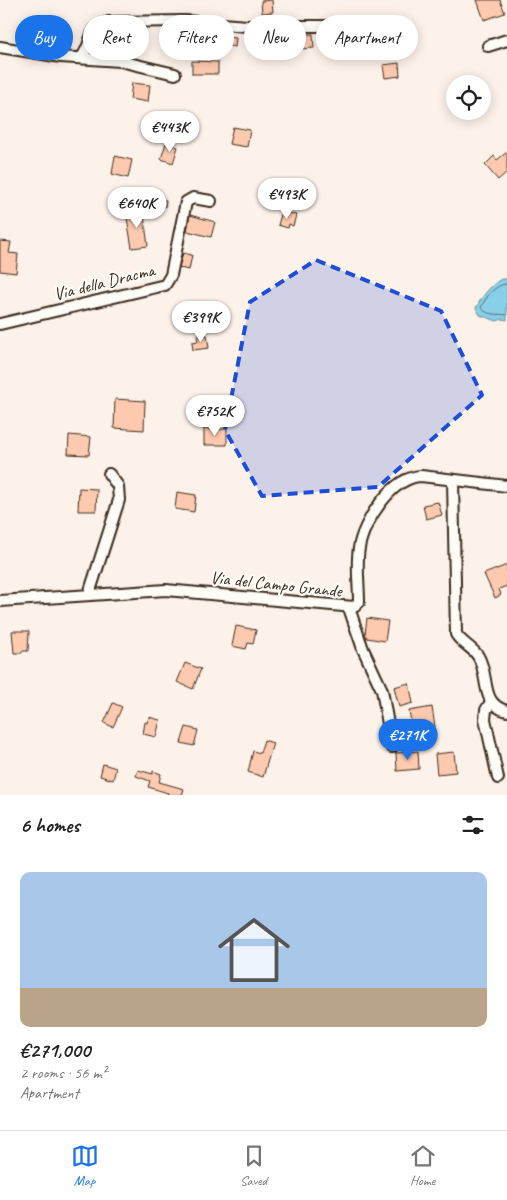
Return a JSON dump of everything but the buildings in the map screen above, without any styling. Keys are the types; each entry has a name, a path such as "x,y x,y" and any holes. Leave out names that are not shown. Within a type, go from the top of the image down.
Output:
{"street":[{"path":"82,58 95,28 109,22 185,21 241,26 316,26"},
{"path":"488,46 507,40"},
{"path":"0,47 61,57 124,61 175,74"},
{"name":"Via della Dracma","path":"0,324 165,285 171,275 186,202 193,198 211,200"},
{"path":"89,594 119,500 118,486 110,474"},
{"name":"Via del Campo Grande","path":"0,601 170,590 354,607 359,602 358,552 362,537 380,504 397,486 412,477 421,476 507,486"},
{"path":"453,480 455,629 458,638 479,659 491,702 497,708 507,711"},
{"path":"349,608 363,649 384,694 392,746"},
{"path":"491,702 486,710 485,719 498,778"}],"highlighted area":[{"path":"316,260 441,311 482,395 378,487 262,496 225,430 250,302"}],"water":[{"path":"501,279 507,279 507,320 497,321 480,315 476,308 493,285"}]}
